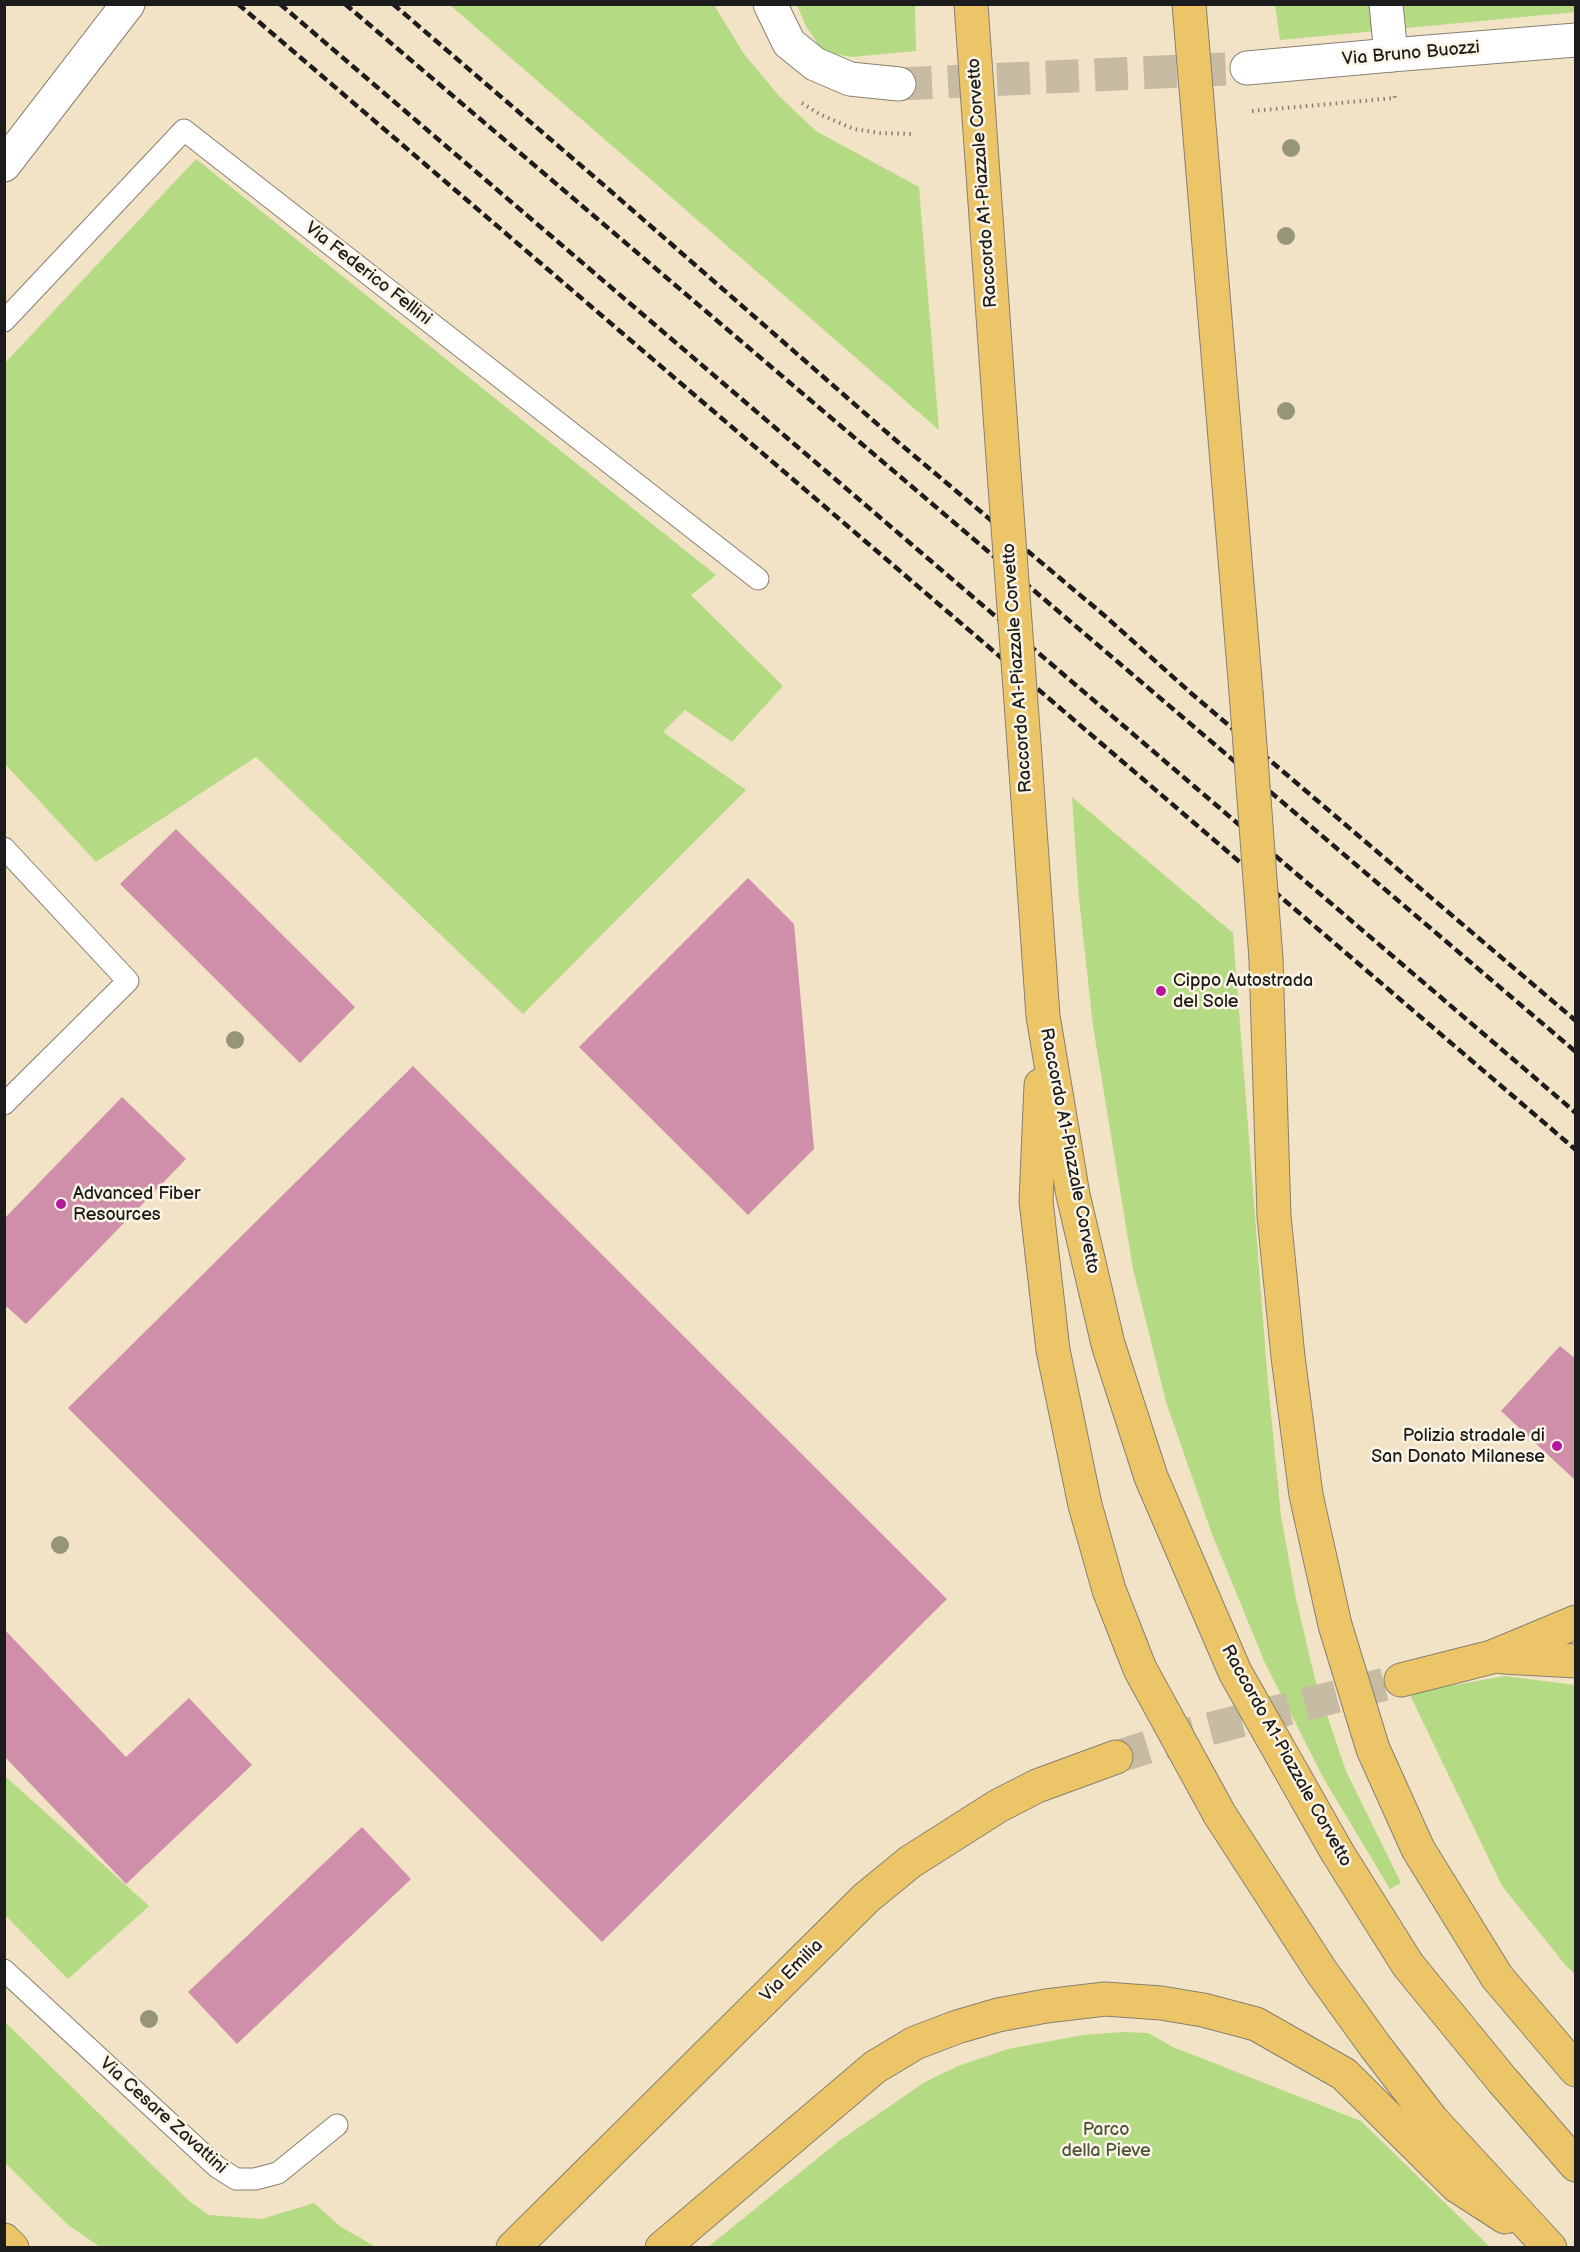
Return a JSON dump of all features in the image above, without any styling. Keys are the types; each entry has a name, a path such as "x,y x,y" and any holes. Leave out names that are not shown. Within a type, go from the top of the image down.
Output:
{"main road":[{"name":"Raccordo A1-Piazzale Corvetto","path":"971,4 1043,1016 1073,1195 1108,1344 1151,1477 1235,1672 1337,1852 1408,1965 1575,2165"},
{"path":"1189,4 1266,959 1274,1216 1288,1357 1306,1496 1335,1625 1373,1749 1418,1849 1497,1977 1575,2070"},
{"path":"1043,1016 1036,1201 1053,1350 1084,1505 1109,1590 1140,1669 1221,1815 1321,1971 1432,2120 1548,2246"},
{"path":"1401,1680 1492,1657 1575,1622"},
{"path":"1492,1657 1575,1661"},
{"name":"Via Emilia","path":"513,2247 866,1898 910,1863 998,1806 1054,1779 1116,1757"},
{"path":"662,2247 875,2067 915,2043 998,2015 1046,2006 1105,1999 1161,2003 1203,2010 1256,2024 1344,2074 1457,2186 1548,2246"},
{"path":"4,2240 12,2247"}],"street":[{"path":"4,165 128,4"},
{"path":"770,4 789,43 814,64 850,79 899,84"},
{"path":"1386,4 1391,56"},
{"name":"Via Bruno Buozzi","path":"1247,68 1575,40"}],"lane":[{"name":"Via Federico Fellini","path":"4,321 184,130 758,579"},
{"path":"4,848 128,981 4,1104"},
{"name":"Via Cesare Zavattini","path":"4,1970 217,2167 236,2179 255,2179 278,2173 337,2125"}],"path":[{"path":"1252,111 1395,98"}],"green space":[{"path":"1575,4 1576,12 1280,40 1275,5"},
{"path":"450,5 714,5 744,54 780,97 816,131 919,187 939,430"},
{"path":"797,5 915,5 916,51 852,57 823,52 806,26"},
{"path":"196,159 716,575 691,595 783,686 732,742 685,710 663,732 746,790 523,1014 256,757 96,862 5,764 5,363"},
{"path":"1072,797 1233,933 1268,1383 1281,1516 1296,1599 1315,1679 1346,1771 1401,1883 1390,1889 1324,1779 1265,1663 1212,1534 1166,1402 1133,1269 1093,1026 1079,899"},
{"path":"1505,1676 1575,1685 1575,1974 1502,1886 1409,1693"},
{"path":"5,1776 149,1906 68,1979 5,1915"},
{"path":"4,2021 189,2201 209,2215 262,2219 314,2203 341,2227 376,2247 100,2247 67,2224 5,2163"},
{"name":"Parco della Pieve","path":"1148,2033 1173,2047 1361,2121 1490,2247 708,2247 839,2141 925,2082 958,2066 1008,2049 1083,2035"}],"building":[{"path":"176,829 355,1007 300,1063 120,884"},
{"path":"748,878 794,924 814,1149 748,1215 579,1047"},
{"path":"413,1066 947,1599 602,1942 68,1408"},
{"path":"122,1097 186,1159 26,1324 7,1307 4,1309 4,1219"},
{"name":"Polizia stradale di San Donato Milanese","path":"1560,1346 1576,1359 1576,1481 1501,1411"},
{"path":"4,1629 126,1757 189,1698 252,1765 126,1884 4,1756"},
{"path":"362,1827 411,1879 237,2044 188,1992"}],"tunnel":[{"path":"899,84 1247,68"},
{"path":"1116,1757 1193,1733 1401,1680"}],"railway":[{"path":"238,4 1576,1150"},
{"path":"280,4 1576,1113"},
{"path":"345,4 1576,1052"},
{"path":"393,4 899,443 1105,616 1192,694 1576,1021"}],"place":[{"name":"Cippo Autostrada del Sole","path":"1161,991"},
{"name":"Advanced Fiber Resources","path":"61,1204"},
{"name":"Polizia stradale di San Donato Milanese","path":"1557,1446"}]}
